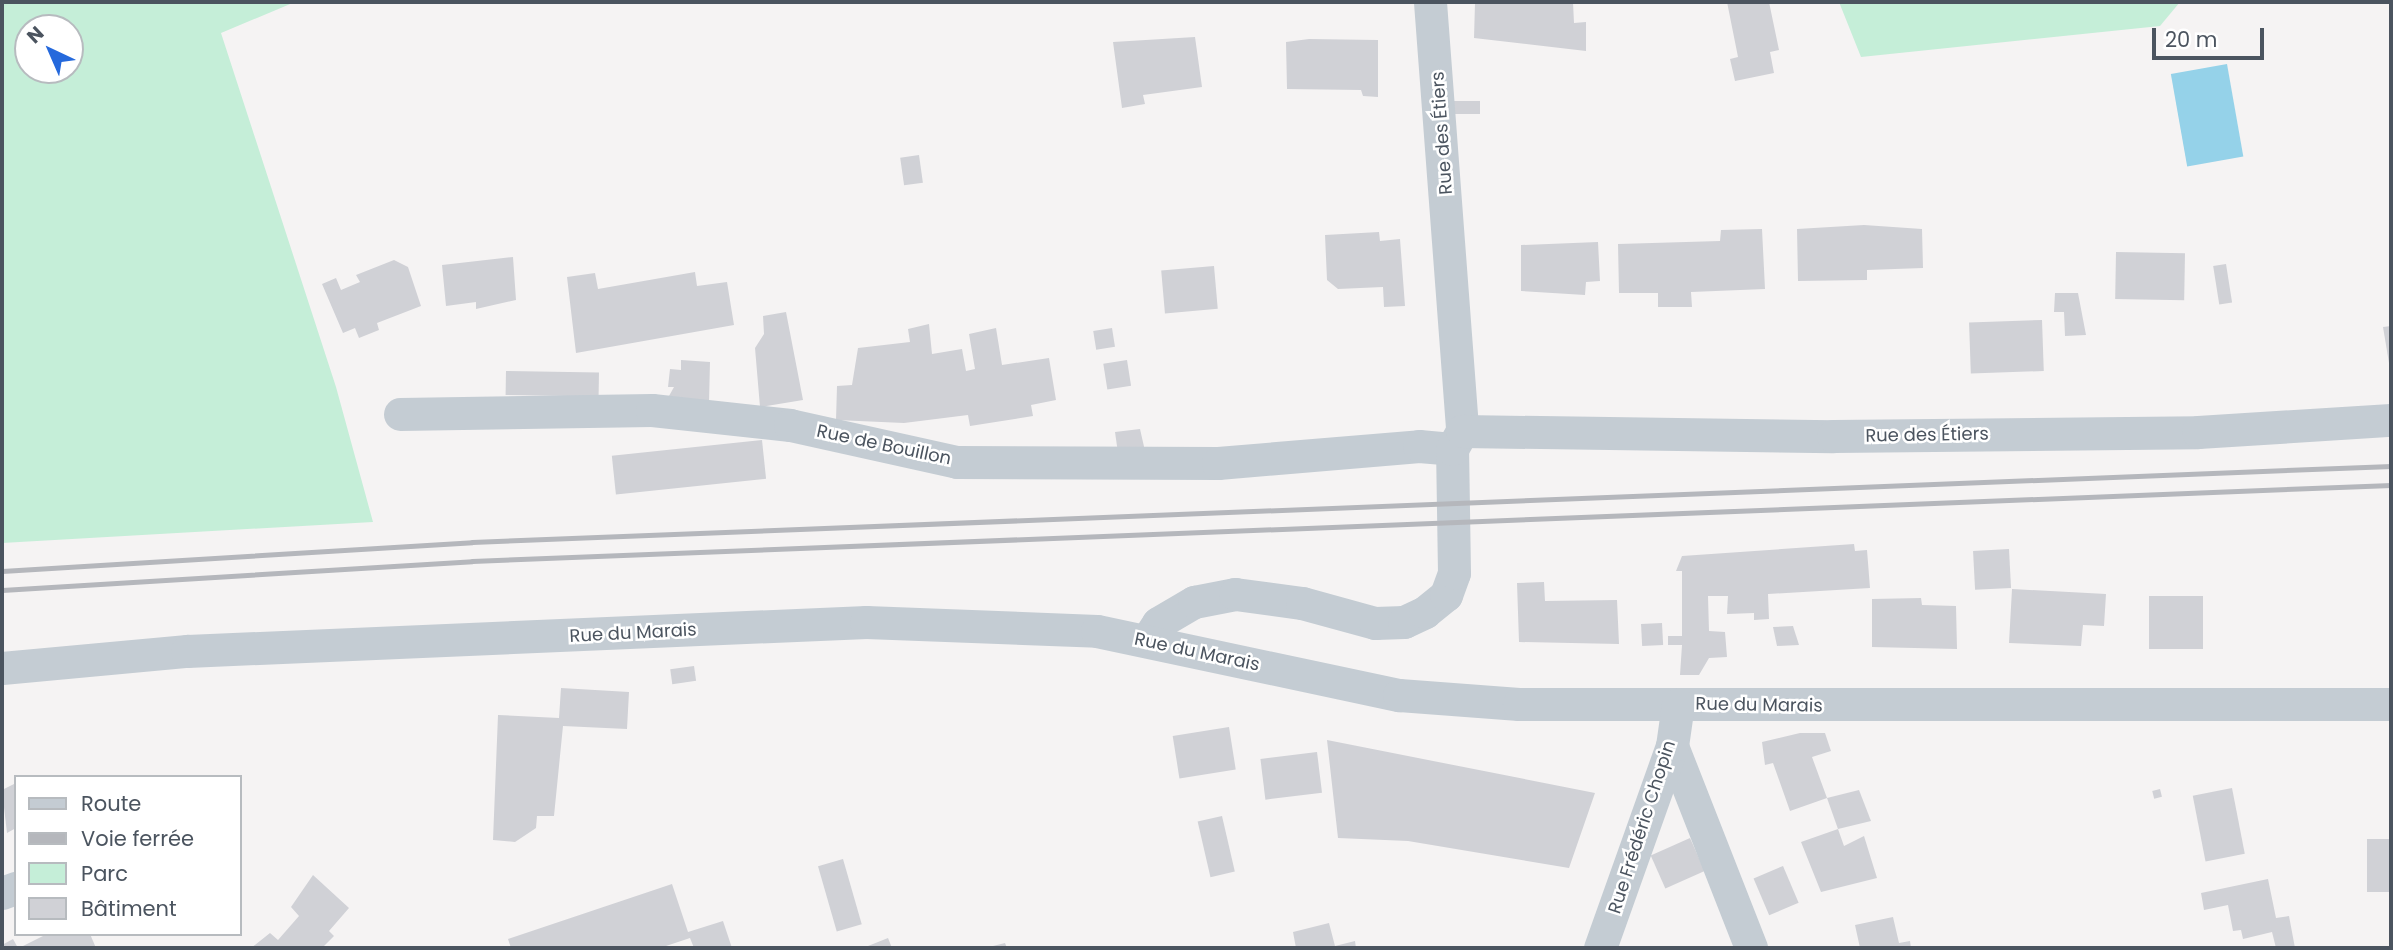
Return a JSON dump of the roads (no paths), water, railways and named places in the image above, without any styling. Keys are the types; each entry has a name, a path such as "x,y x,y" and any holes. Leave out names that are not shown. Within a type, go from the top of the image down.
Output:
{"street":[{"name":"Rue des Étiers","path":"1147,640 1158,623 1194,603 1235,594 1302,603 1375,623 1404,622 1425,612 1446,595 1454,573 1457,440 1430,2"},
{"name":"Rue de Bouillon","path":"400,414 652,410 790,425 957,462 1218,463 1419,446 1457,440"},
{"name":"Rue des Étiers","path":"1457,440 2198,432 2391,421"},
{"name":"Rue du Marais","path":"2,668 187,651 866,622 1097,631 1399,695 1575,706 2391,704"},
{"name":"Rue Frédéric Chopin","path":"1600,948 1672,746 1678,704"},
{"path":"1672,746 1751,948"}],"water":[{"path":"2227,64 2243,157 2187,166 2171,74"}],"railway":[{"path":"2,571 472,542 2391,466"},
{"path":"2,590 472,561 2391,485"}]}
